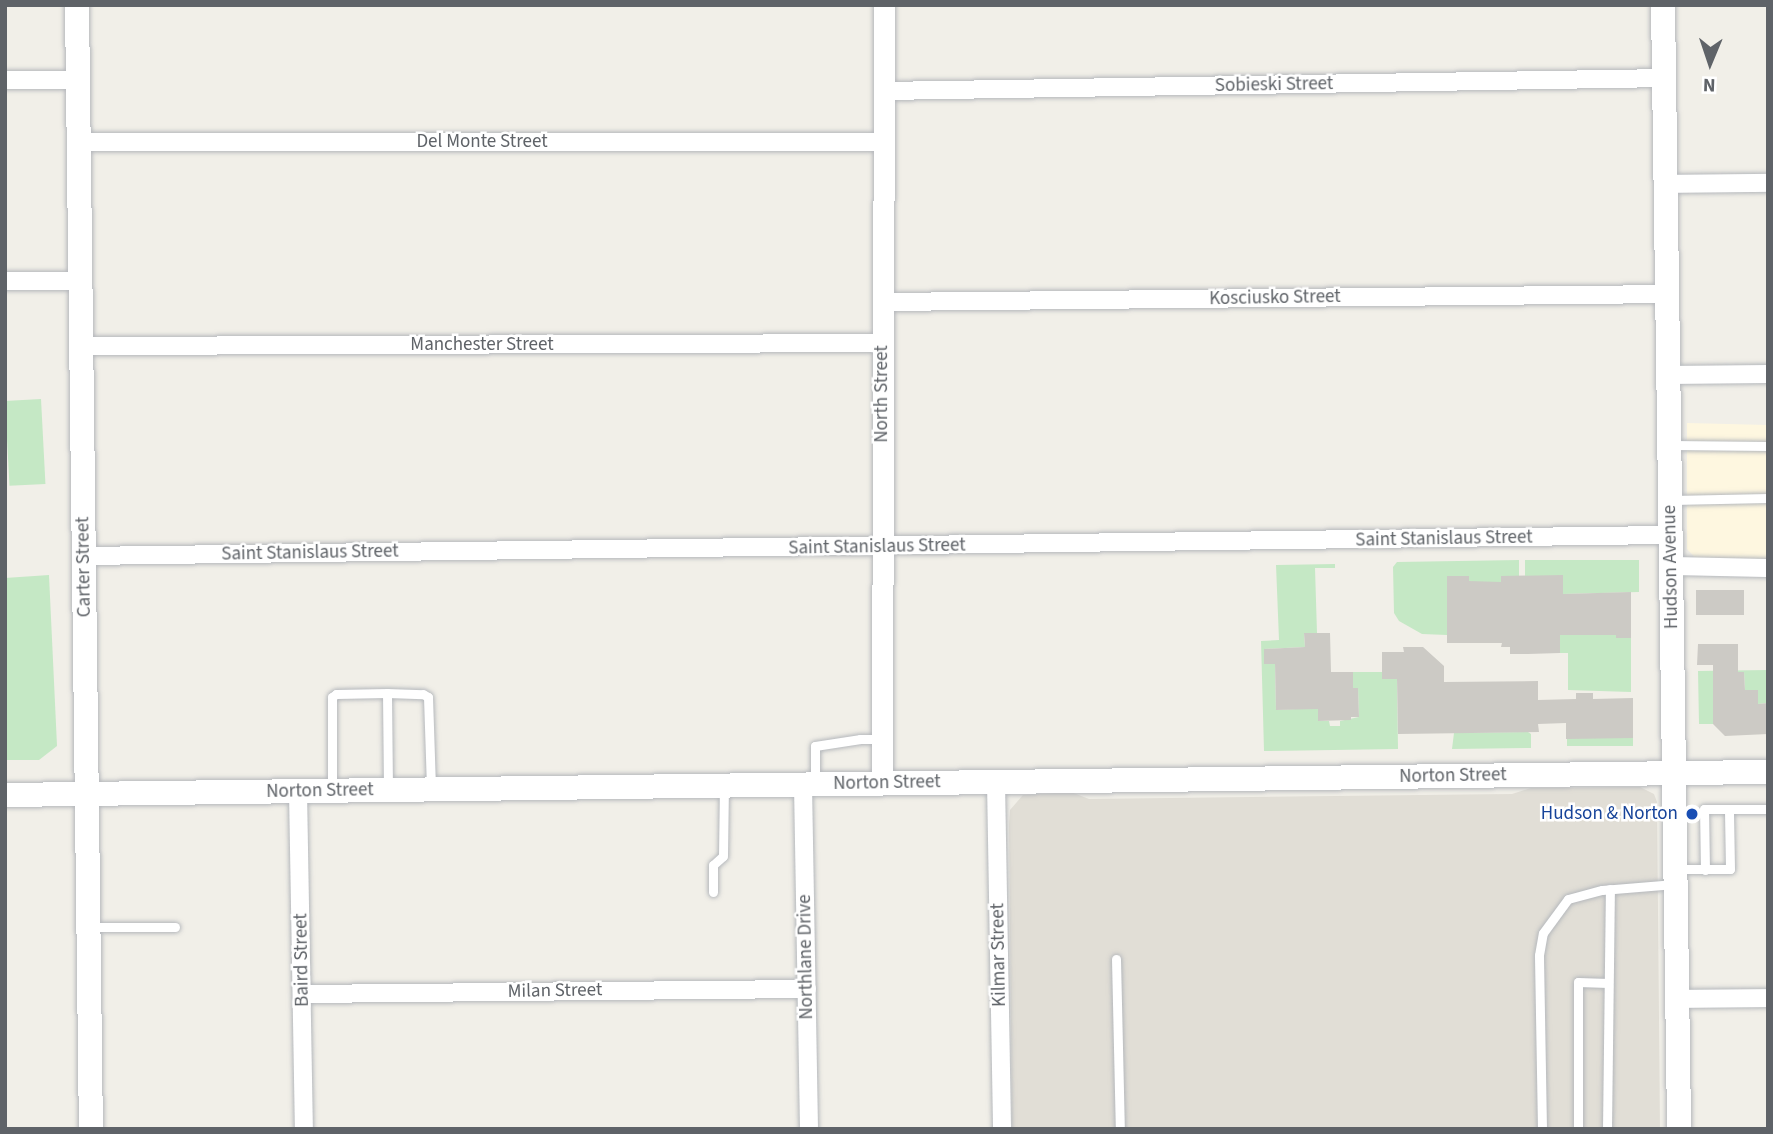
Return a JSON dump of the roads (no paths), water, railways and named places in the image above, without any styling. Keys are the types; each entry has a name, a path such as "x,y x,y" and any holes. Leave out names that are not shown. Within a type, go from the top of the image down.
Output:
{"main road":[{"name":"Carter Street","path":"77,5 83,556 89,794 91,1129"},
{"name":"Hudson Avenue","path":"1663,5 1679,1129"},
{"name":"Norton Street","path":"5,795 1768,772"}],"street":[{"name":"North Street","path":"883,783 881,547 884,5"},
{"name":"Sobieski Street","path":"884,91 1664,78"},
{"path":"5,80 77,80"},
{"name":"Del Monte Street","path":"79,142 884,142"},
{"path":"1665,184 1768,183"},
{"path":"5,281 80,281"},
{"name":"Kosciusko Street","path":"883,302 1667,294"},
{"name":"Manchester Street","path":"81,346 882,343"},
{"path":"1668,375 1768,374"},
{"name":"Saint Stanislaus Street","path":"83,556 1671,535"},
{"path":"1671,566 1768,568"},
{"name":"Kilmar Street","path":"996,782 1002,1129"},
{"name":"Northlane Drive","path":"809,785 809,1129"},
{"name":"Baird Street","path":"298,791 304,1129"},
{"name":"Milan Street","path":"303,994 807,989"},
{"path":"1678,999 1768,998"}],"lane":[{"path":"1669,445 1768,446"},
{"path":"1670,500 1768,498"},
{"path":"332,790 332,697 336,694 387,693 423,694 428,697 431,789"},
{"path":"387,693 388,790"},
{"path":"809,785 815,746 860,738 882,739"},
{"path":"713,892 713,865 723,856 724,786"},
{"path":"1705,870 1704,809 1768,809"},
{"path":"1542,1129 1539,955 1543,933 1568,899 1705,870 1730,869 1729,809"},
{"path":"1607,1129 1610,889"},
{"path":"90,927 175,927"},
{"path":"1116,959 1119,1129"},
{"path":"1578,1129 1577,982 1608,983"}],"place":[{"name":"Hudson & Norton","path":"1692,814"}]}
